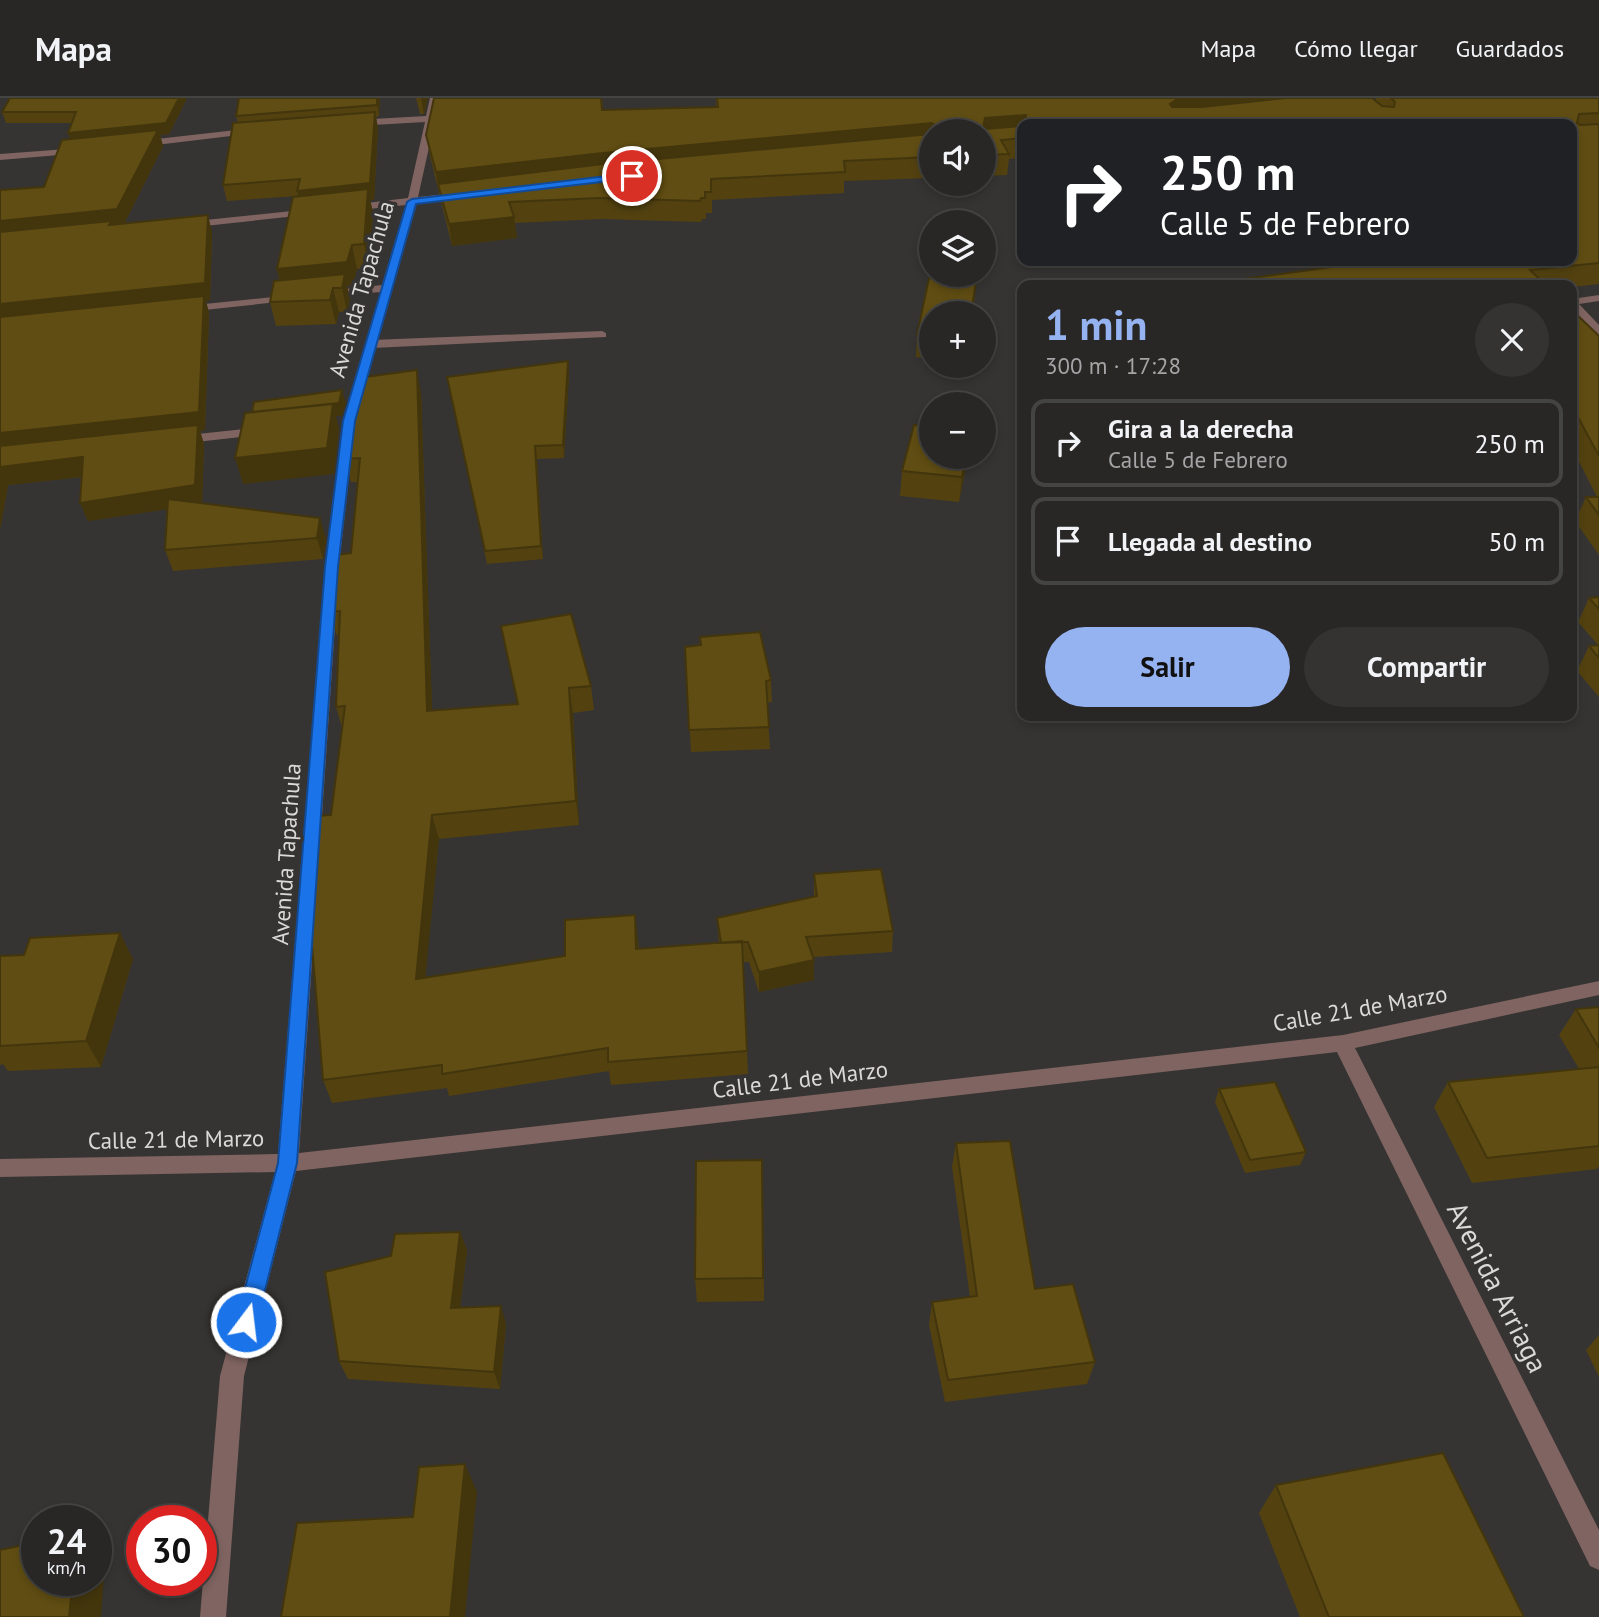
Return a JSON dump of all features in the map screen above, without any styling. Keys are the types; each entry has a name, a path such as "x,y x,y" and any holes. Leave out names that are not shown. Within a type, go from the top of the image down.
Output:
{"street":[{"name":"Avenida Tapachula","path":"213,1617 232,1376 288,1163 342,422 372,344 412,202 435,98"},
{"path":"337,124 429,119"},
{"path":"134,145 271,129"},
{"path":"0,157 92,149"},
{"path":"333,210 481,193"},
{"path":"180,225 320,211"},
{"path":"318,295 387,288"},
{"path":"166,311 304,297"},
{"path":"1577,302 1599,298"},
{"path":"1577,308 1599,332"},
{"path":"372,344 602,335"},
{"path":"161,442 282,428"},
{"name":"Calle 21 de Marzo","path":"0,1168 288,1163 1343,1043 1599,988"},
{"name":"Avenida Arriaga","path":"1343,1043 1599,1557"}],"building":[{"path":"10,98 179,98 166,123 68,133 76,112 2,112"},
{"path":"239,98 377,98 377,105 236,116"},
{"path":"434,98 601,98 602,110 718,107 717,98 1183,98 1170,104 1172,107 1202,107 1286,98 1372,98 1382,106 1394,107 1395,102 1391,98 1599,98 1599,113 1579,114 1577,123 1577,119 1026,119 1026,115 985,119 919,119 919,124 603,153 436,172 426,135"},
{"path":"375,112 370,183 297,191 300,179 223,185 233,123"},
{"path":"1577,123 1599,124 1599,263 1577,265"},
{"path":"1017,126 1017,138 1001,140 1009,154 996,155 996,128"},
{"path":"158,130 117,209 0,221 0,190 44,187 62,140"},
{"path":"919,135 919,158 844,161 845,172 711,179 711,192 705,192 705,198 700,201 599,198 509,202 514,217 449,224 438,184 603,164"},
{"path":"368,189 364,244 352,245 347,262 277,269 293,197"},
{"path":"208,215 205,283 0,304 0,232"},
{"path":"1339,266 1569,266 1530,270 1541,280 1237,280"},
{"path":"345,274 342,288 333,288 330,300 270,302 274,281"},
{"path":"927,287 975,287 973,301 924,301"},
{"path":"204,296 199,412 0,433 0,317"},
{"path":"1577,315 1599,336 1599,456 1577,415"},
{"path":"568,361 563,445 535,446 541,546 485,551 447,377"},
{"path":"417,370 427,711 518,704 501,626 571,614 591,686 569,688 576,801 432,815 416,979 565,956 565,920 635,915 636,949 742,941 747,1051 608,1062 608,1048 442,1074 442,1065 323,1080 311,933 307,919 315,816 331,815 345,706 336,707 340,611 330,612 334,555 351,553 360,458 345,459 352,399 358,378"},
{"path":"342,390 339,403 252,412 254,402"},
{"path":"333,404 327,448 235,458 245,413"},
{"path":"198,425 195,485 80,503 83,457 0,467 0,446"},
{"path":"914,425 919,426 919,469 964,469 962,477 902,471"},
{"path":"1586,497 1599,497 1599,515"},
{"path":"168,499 320,518 317,538 165,550"},
{"path":"1599,597 1599,609 1589,598"},
{"path":"760,632 771,680 766,681 769,727 689,730 685,647 701,645 700,637"},
{"path":"1599,645 1599,658 1589,646"},
{"path":"881,869 893,931 806,937 814,960 759,972 748,942 721,943 717,918 817,896 814,874"},
{"path":"120,933 86,1041 0,1046 0,956 24,955 30,938"},
{"path":"1599,1007 1599,1048 1576,1009"},
{"path":"1599,1067 1599,1146 1487,1158 1448,1082"},
{"path":"1275,1082 1306,1152 1250,1160 1219,1089"},
{"path":"1010,1141 1035,1289 1073,1284 1095,1362 948,1380 932,1302 977,1296 956,1143"},
{"path":"762,1160 763,1278 695,1279 696,1161"},
{"path":"460,1232 451,1308 501,1306 494,1372 339,1361 325,1272 391,1256 395,1234"},
{"path":"1443,1453 1524,1617 1329,1617 1276,1485"},
{"path":"465,1464 450,1617 281,1617 297,1523 413,1517 419,1467"},
{"path":"21,1545 21,1596 71,1596 69,1617 0,1617 0,1550"}],"route":[{"path":"246,1322 288,1163 332,567 349,421 412,202 632,176"}]}
